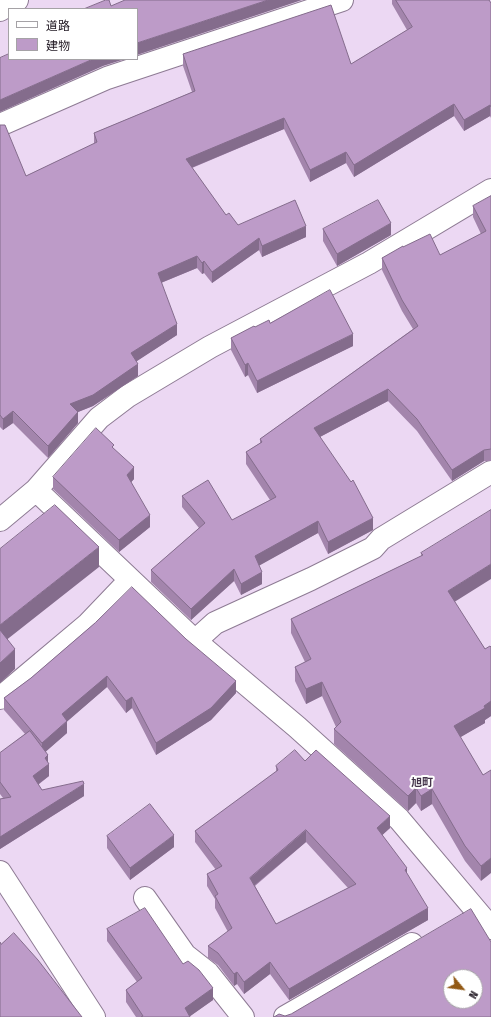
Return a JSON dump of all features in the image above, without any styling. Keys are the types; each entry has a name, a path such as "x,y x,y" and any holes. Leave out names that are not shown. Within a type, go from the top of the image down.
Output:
{"street":[{"path":"0,10 17,0"},
{"path":"0,125 107,78 342,0"},
{"path":"0,520 36,490 95,422 128,396 210,347 369,263 491,190"},
{"path":"195,641 215,622 311,579 373,548 381,539 491,472"},
{"path":"36,490 195,641 297,726 399,819 491,928"},
{"path":"0,698 87,625 130,580"},
{"path":"0,872 94,1017"},
{"path":"144,898 182,952 208,973 243,1017"},
{"path":"453,920 472,906"},
{"path":"284,1017 426,936"}],"building":[{"path":"106,0 109,0 111,6 125,0 268,0 138,43 138,8 86,8"},
{"path":"396,0 489,0 491,3 491,107 490,105 464,120 454,104 354,165 346,152 310,170 284,118 186,159 226,215 229,213 238,225 295,200 306,226 262,246 259,238 212,272 204,261 202,263 197,256 158,273 177,324 131,353 138,364 93,395 70,404 78,412 48,446 13,411 3,419 0,415 0,125 5,125 26,176 97,142 94,133 195,91 183,54 331,5 351,64 412,27"},
{"path":"8,54 8,60 91,60 0,100 0,58"},
{"path":"491,196 491,449 484,450 452,470 417,419 388,389 314,428 351,482 353,480 373,518 328,542 318,521 255,556 262,572 241,584 234,569 191,609 151,570 205,523 182,496 208,480 232,520 276,497 246,452 262,442 260,439 418,326 402,300 382,258 403,246 430,234 440,255 486,231 473,206"},
{"path":"378,200 391,223 337,254 323,229"},
{"path":"330,290 353,334 257,381 248,363 245,365 231,338 269,320 270,323"},
{"path":"96,428 114,445 112,447 134,467 127,475 150,515 119,540 53,477"},
{"path":"55,505 99,547 0,625 0,549"},
{"path":"491,510 491,564 448,591 485,649 490,646 491,647 491,701 484,706 485,708 454,726 483,775 491,770 491,858 481,866 465,846 432,789 421,796 416,788 408,796 334,729 341,722 322,682 306,689 295,667 311,659 291,619 423,555 421,553"},
{"path":"132,587 186,639 236,681 211,708 156,743 132,697 126,701 107,676 62,714 67,721 42,743 4,698 31,678 95,623"},
{"path":"0,630 15,649 0,663"},
{"path":"30,731 48,755 45,758 49,764 33,776 42,790 83,781 84,784 0,837 0,799 11,797 0,782 0,753"},
{"path":"295,750 305,761 316,750 390,816 377,828 407,868 405,870 428,908 289,989 270,962 244,982 237,972 234,974 218,953 208,946 232,928 215,896 218,894 207,874 222,866 195,831 278,770 276,766","holes":["306,830 356,884 276,924 250,878"]},
{"path":"150,804 174,835 130,868 107,836"},
{"path":"145,908 183,964 188,961 199,970 213,988 185,1008 190,1017 141,1017 143,1016 126,990 142,978 107,929"},
{"path":"471,909 491,942 491,1017 274,1017 279,1014 285,1016 291,1014"},
{"path":"14,933 38,960 82,1017 0,1017 0,942 1,944"}],"district":[{"name":"旭町","path":"422,783"}]}
